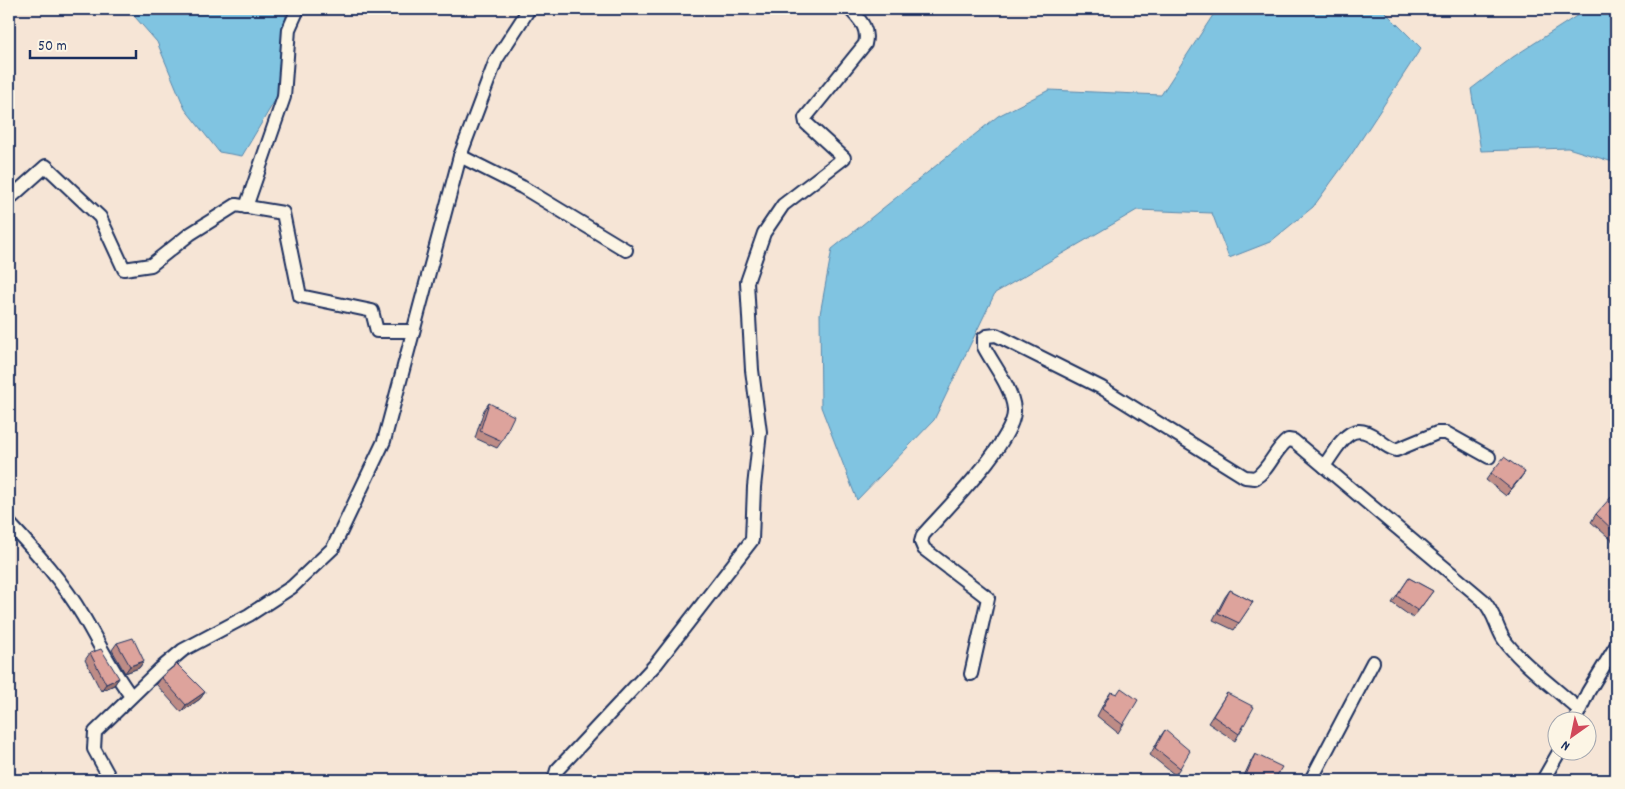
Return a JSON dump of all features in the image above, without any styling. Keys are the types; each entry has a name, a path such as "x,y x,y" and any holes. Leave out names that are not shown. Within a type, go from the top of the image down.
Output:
{"street":[{"path":"246,207 284,97 289,29 298,9"},
{"path":"111,780 94,749 94,732 159,670 183,650 249,615 292,587 333,548 384,441 460,156 496,60 530,9"},
{"path":"554,780 557,770 656,664 752,540 754,486 760,432 752,370 747,282 764,233 783,205 844,158 806,123 805,118 865,44 867,35 863,24 850,9"},
{"path":"460,156 522,187 626,250"},
{"path":"9,199 46,166 100,217 124,269 151,265 190,234 236,205 283,213 300,296 372,311 377,332 413,332"},
{"path":"971,674 988,598 924,549 921,542 923,535 989,461 1012,424 1013,400 984,347 984,338 987,336 1004,338 1102,388 1245,477 1255,478 1261,475 1282,445 1288,440 1294,441 1484,600 1493,612 1503,637 1512,649 1580,710 1616,646"},
{"path":"1324,466 1347,435 1360,430 1366,431 1390,449 1396,450 1436,433 1446,433 1489,457"},
{"path":"9,523 47,564 83,615 117,677 132,696"},
{"path":"1311,780 1373,662"},
{"path":"1543,780 1553,762"}],"water":[{"path":"128,9 284,9 286,11 281,90 242,156 219,152 185,109 157,42"},
{"path":"1213,9 1386,9 1385,12 1421,48 1351,155 1313,207 1270,242 1229,258 1212,213 1137,210 995,293 934,420 857,500 821,407 820,314 832,249 998,116 1049,90 1161,95 1215,12"},
{"path":"1572,9 1616,9 1616,163 1568,148 1481,151 1471,89 1513,57 1578,15"}],"building":[{"path":"489,403 514,416 502,441 480,431"},
{"path":"1504,457 1525,472 1511,489 1491,473"},
{"path":"1612,496 1616,499 1616,533 1596,514"},
{"path":"1409,578 1433,591 1418,611 1397,596"},
{"path":"1230,590 1253,602 1239,623 1218,613"},
{"path":"133,638 144,661 130,666 117,643"},
{"path":"101,649 119,678 106,684 90,653"},
{"path":"177,664 205,692 186,705 161,677"},
{"path":"1121,688 1138,700 1123,725 1102,709 1111,692 1117,694"},
{"path":"1227,693 1254,707 1239,734 1213,716"},
{"path":"1165,730 1190,751 1180,768 1155,748"},
{"path":"1255,754 1282,767 1274,780 1252,780 1246,775"}]}
